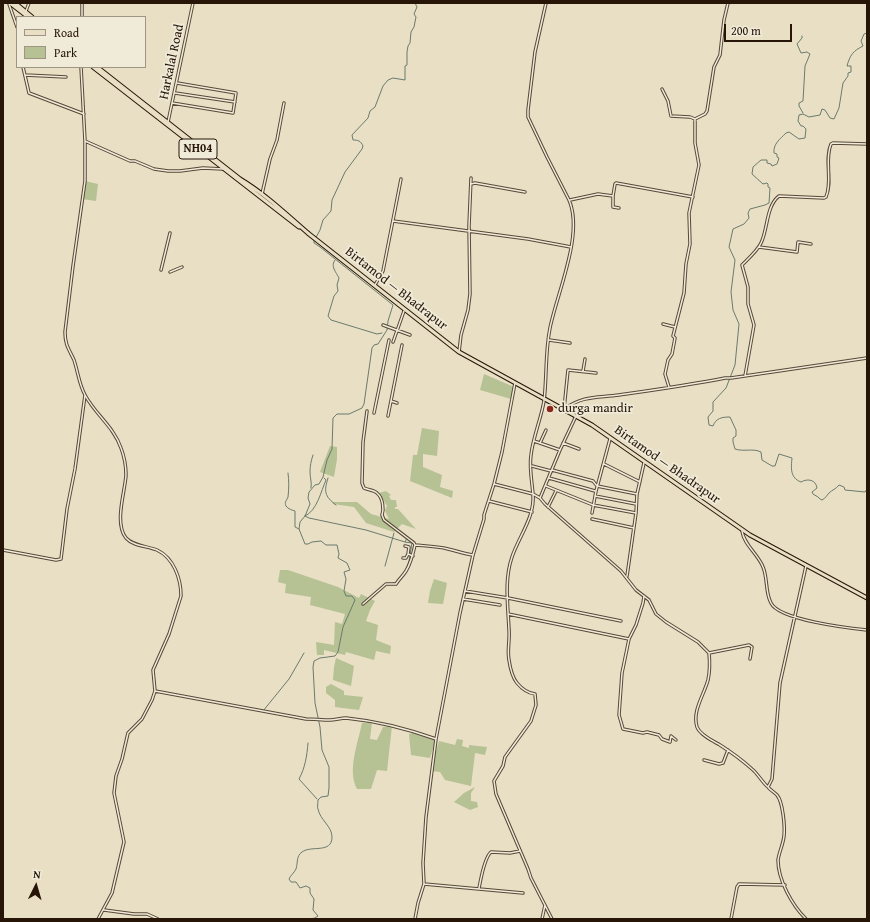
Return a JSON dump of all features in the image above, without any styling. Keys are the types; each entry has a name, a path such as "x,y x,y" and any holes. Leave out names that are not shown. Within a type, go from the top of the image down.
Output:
{"main road":[{"path":"10,3 27,16"},
{"path":"15,3 31,16"},
{"name":"Birtamod — Bhadrapur","path":"94,68 137,99"},
{"name":"Birtamod — Bhadrapur","path":"98,68 294,224 304,230"},
{"name":"Birtamod — Bhadrapur","path":"225,168 262,194 315,239 459,352 576,415 645,461 750,535 867,598"}],"street":[{"path":"10,3 9,6 16,24"},
{"path":"26,12 29,3"},
{"path":"82,3 82,16"},
{"name":"Harkalal Road","path":"167,123 177,83 193,3"},
{"path":"546,3 535,52 528,117 570,200 573,212 571,247 550,328 544,399 531,455 534,503 532,512 512,558 508,578 508,659 516,682 527,693 534,694 536,699 532,721 505,757 503,766 494,782 496,794 531,878 552,919"},
{"path":"662,89 668,102 671,116 690,117 695,119 705,114 707,111 714,68 720,55 724,20 728,3"},
{"path":"24,68 29,92 31,94 84,114"},
{"path":"81,68 85,141 85,182 72,266 65,342 74,361 78,378 85,395 108,425 121,447 126,474 121,506 121,522 124,536 133,543 157,551 169,560 178,575 181,596 169,634 153,670 155,691 152,700 142,719 128,733 122,759 116,776 114,793 124,842 113,891 98,919"},
{"path":"25,75 66,77"},
{"path":"172,103 233,113 236,93 177,83"},
{"path":"174,93 235,102"},
{"path":"262,194 270,159 277,140 284,103"},
{"path":"669,387 665,374 668,360 672,354 674,346 675,338 673,336 684,293 686,264 690,244 689,213 699,165 695,142 695,119"},
{"path":"85,141 130,161 135,161 154,169 175,172 203,168 225,168"},
{"path":"745,376 754,325 748,304 748,287 742,265 761,244 777,197 826,197 831,144 833,142 867,144"},
{"path":"459,352 470,294 469,232 471,178"},
{"path":"375,285 382,271 401,179"},
{"path":"471,184 475,183 526,192"},
{"path":"619,208 613,207 616,183 693,197"},
{"path":"570,200 598,194 614,196"},
{"path":"393,221 528,239 571,247"},
{"path":"161,270 170,233"},
{"path":"759,247 797,252 798,242 811,244"},
{"path":"170,272 182,267"},
{"path":"393,342 405,309"},
{"path":"663,324 675,327"},
{"path":"383,325 410,335"},
{"path":"374,413 389,340"},
{"path":"549,340 570,343"},
{"path":"388,416 402,345"},
{"path":"564,409 579,400 594,397 618,395 867,358"},
{"path":"583,371 585,359"},
{"path":"564,409 568,370 596,373"},
{"path":"415,919 424,884 423,863 426,824 436,739 463,599 473,555 502,452 515,383"},
{"path":"3,550 56,560 61,559 85,395"},
{"path":"391,401 397,403"},
{"path":"367,411 363,442 362,483 364,488 376,492 379,495 384,509 382,515 384,520 415,545 450,549 462,554 473,555"},
{"path":"540,498 576,415"},
{"path":"540,443 546,430"},
{"path":"592,513 597,486 610,437"},
{"path":"534,441 560,450"},
{"path":"563,442 579,449"},
{"path":"627,578 636,513 637,494 645,461"},
{"path":"604,463 640,482"},
{"path":"531,466 593,481 597,486 637,494"},
{"path":"549,478 596,491"},
{"path":"494,484 533,494 540,498 548,507 601,552 627,578 636,590 649,600 656,614 698,642 709,653 710,671 697,709 697,728 753,769 777,795 783,814 784,836 778,860 782,881 792,901 799,912 806,919"},
{"path":"546,486 593,505 636,513"},
{"path":"548,507 556,491"},
{"path":"595,496 636,504"},
{"path":"489,500 532,512"},
{"path":"592,519 634,528"},
{"path":"742,529 743,537 763,566 767,590 772,605 777,610 796,618 832,626 867,630"},
{"path":"363,604 386,584 396,584 406,571 413,556 415,545"},
{"path":"403,558 406,558 408,554 409,547 405,546"},
{"path":"408,554 413,556"},
{"path":"768,787 772,779 780,683 796,618 806,566"},
{"path":"465,591 508,598 621,621"},
{"path":"644,596 644,603 629,639 622,673 619,715 623,729 659,735 662,739 670,742 671,736 676,740"},
{"path":"463,599 500,605"},
{"path":"508,614 629,639"},
{"path":"709,653 749,646 752,647 750,659"},
{"path":"155,691 306,719 322,718 330,720 344,718 377,723 416,732 436,739"},
{"path":"704,760 719,764 723,763 728,750"},
{"path":"479,889 486,859 489,853 510,853 520,851"},
{"path":"424,884 523,893"},
{"path":"731,919 737,887 739,884 785,885"},
{"path":"542,919 545,905"},
{"path":"103,910 147,914 158,919"}],"green space":[{"path":"85,181 98,184 96,201 82,199"},
{"path":"484,374 514,387 511,399 480,390"},
{"path":"422,428 439,431 437,456 423,454 423,467 442,475 440,487 453,491 452,498 410,481 413,455 417,455"},
{"path":"330,446 337,447 334,477 320,472"},
{"path":"386,491 391,495 389,496 391,500 396,500 397,507 395,507 395,509 398,509 416,529 402,524 394,532 366,523 354,507 333,504 333,502 357,502 371,514 389,519 385,511 387,506 379,493"},
{"path":"280,570 288,570 338,587 359,598 361,594 375,601 366,621 378,625 376,640 391,646 390,654 376,651 374,660 346,652 345,655 324,650 324,655 317,655 316,642 334,645 335,622 342,624 345,614 310,605 311,597 285,593 286,584 278,582"},
{"path":"434,579 447,583 443,604 428,603"},
{"path":"336,658 354,666 351,686 333,680"},
{"path":"331,684 344,691 344,695 363,697 359,710 335,707 335,700 326,693 326,687"},
{"path":"372,722 370,739 377,740 383,727 392,726 387,771 377,770 371,789 357,789 354,782 353,773 354,756 362,723"},
{"path":"416,732 436,739 430,758 411,755 409,734"},
{"path":"457,739 463,740 462,746 469,748 469,745 487,747 485,755 475,753 471,786 445,780 440,772 432,771 432,765 439,741 455,745"},
{"path":"475,787 471,793 471,801 477,802 478,807 470,810 454,802 464,793"}],"waterway":[{"path":"310,919 318,916 313,910 314,899 310,893 310,888 306,886 300,888 296,882 291,882 289,879 296,869 298,858 302,852 329,846 332,837 330,830 319,813 318,807 318,800 321,797 328,796 329,767 322,750 320,727 315,703 313,667 314,661 320,658 335,656 338,652 343,627 355,600 352,596 346,596 344,591 346,579 344,572 350,570 347,563 338,558 339,554 337,545 326,545 321,541 305,544 299,529 300,522 305,516 310,504 308,498 309,492 315,485 319,484 323,477 327,460 332,449 333,418 337,414 349,414 362,408 364,404 372,348 374,345 378,344 387,330 393,305 314,243 314,241 323,220 331,211 332,200 345,172 362,149 363,146 361,143 353,140 352,135 368,118 370,111 375,107 383,86 388,80 393,78 405,80 405,66 407,65 408,46 416,17 414,14 417,7 415,3"},
{"path":"867,33 864,34 861,41 863,46 854,52 849,59 847,66 851,66 851,72 848,73 848,76 843,83 839,108 834,119 830,118 825,110 822,109 820,115 809,117 803,114 799,115 798,121 801,126 806,129 805,138 799,139 789,132 786,133 777,142 774,150 774,153 777,154 777,157 779,158 777,164 772,166 771,164 767,163 767,160 761,160 753,167 752,174 763,184 767,183 768,187 770,188 769,203 750,209 748,213 749,218 744,224 733,229 729,247 735,260 731,292 733,310 739,324 735,365 726,388 713,402 713,411 708,417 709,425 713,426 720,418 730,417 736,430 736,436 733,438 735,449 755,450 761,452 762,460 772,466 775,466 779,454 792,458 792,472 795,478 801,482 811,480 815,483 817,488 812,492 822,500 839,485 844,487 845,490 865,492 867,489"},
{"path":"802,36 797,44 801,53 807,52 810,54 805,66 803,101 799,103 803,113"},
{"path":"335,260 333,267 339,278 337,285 338,291 334,296 328,316 331,320 377,334 382,333"},
{"path":"311,488 310,470 313,455"},
{"path":"288,473 288,497 285,505 295,511 295,527 299,529"},
{"path":"305,516 313,510 316,505 326,480 324,478"},
{"path":"328,478 326,493 329,499 336,505"},
{"path":"305,516 366,530 405,542"},
{"path":"385,566 394,533"},
{"path":"393,583 396,583 406,570 409,561 412,543 405,542 407,538"},
{"path":"263,711 289,679 304,653"},
{"path":"308,743 303,771 299,779 317,799"}],"place":[{"name":"durga mandir","path":"550,409"}]}
